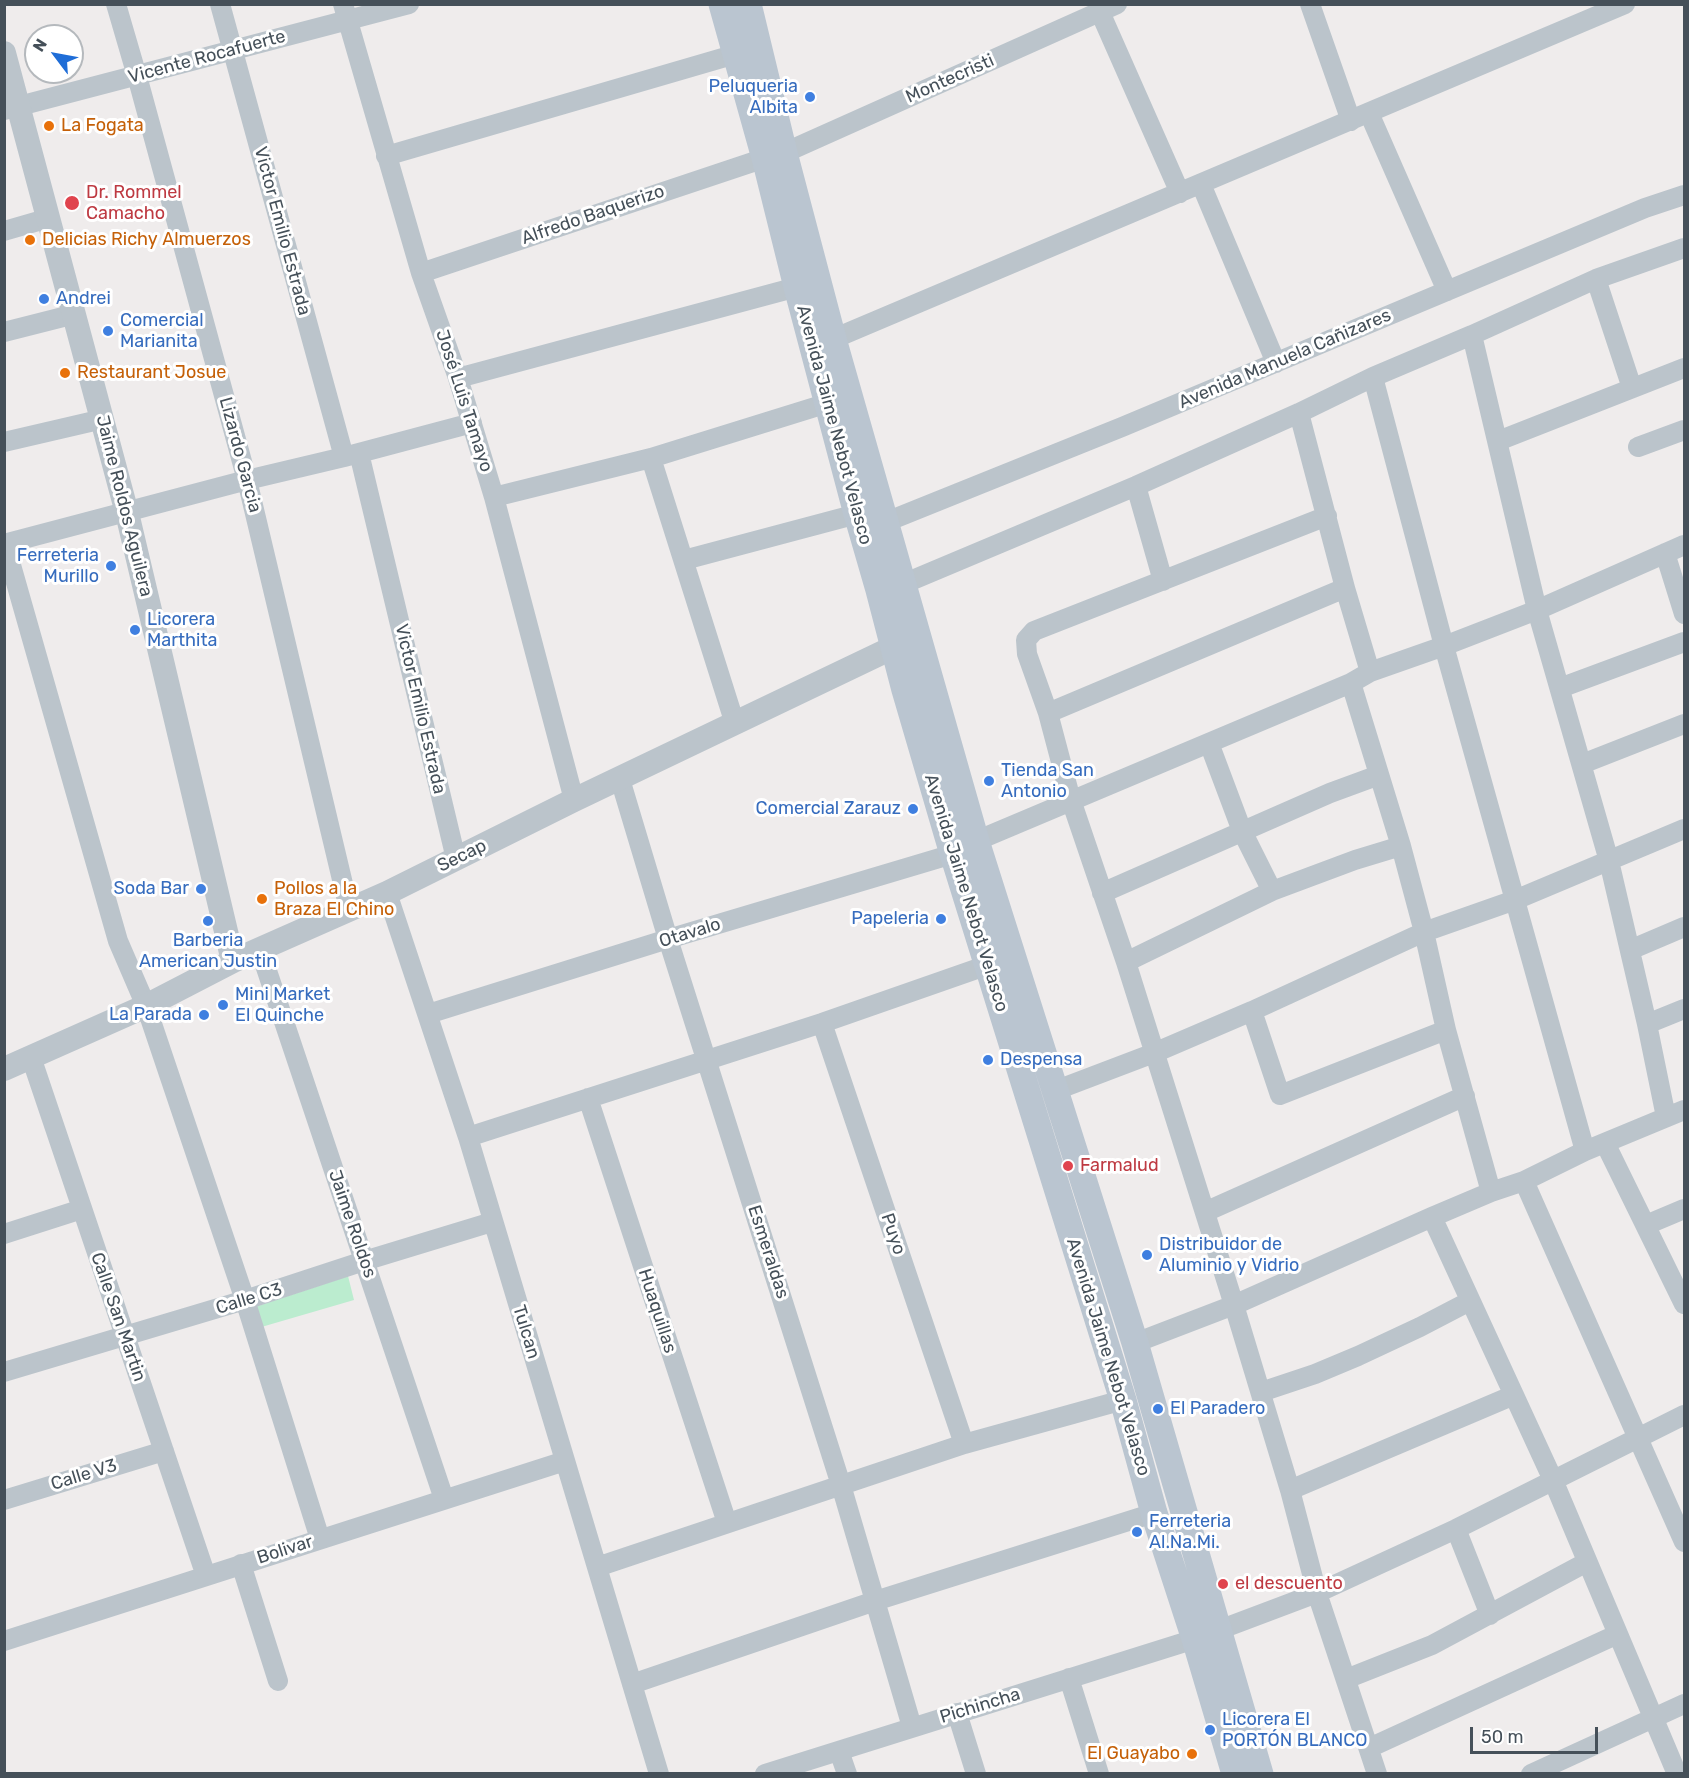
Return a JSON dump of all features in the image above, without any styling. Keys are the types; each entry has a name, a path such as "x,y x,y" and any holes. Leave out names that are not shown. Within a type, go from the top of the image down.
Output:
{"main road":[{"name":"Avenida Jaime Nebot Velasco","path":"722,4 736,54 775,155 833,339 907,644 953,854 1123,1400 1154,1512 1207,1634 1260,1773"},
{"name":"Avenida Jaime Nebot Velasco","path":"748,4 797,288 857,514 882,540 903,584 907,644 976,841 1135,1343 1207,1634 1235,1773"}],"street":[{"name":"Lizardo Garcia","path":"116,4 247,480 349,909"},
{"name":"Victor Emilio Estrada","path":"220,4 352,455 456,859"},
{"name":"Vicente Rocafuerte","path":"12,108 232,51 345,13 409,4"},
{"path":"1310,4 1360,117 1447,291"},
{"path":"833,339 1625,4"},
{"path":"1109,8 1180,193"},
{"name":"Montecristi","path":"775,155 1109,8"},
{"name":"José Luis Tamayo","path":"345,13 421,273 458,378 494,496 574,800"},
{"name":"Jaime Roldos Aguilera","path":"4,54 12,108 49,219 127,513 233,961"},
{"path":"387,156 736,54"},
{"name":"Alfredo Baquerizo","path":"421,273 775,155"},
{"path":"1201,184 1276,363"},
{"name":"Avenida Manuela Cañizares","path":"882,540 1122,427 1645,208 1684,195"},
{"path":"4,231 49,219"},
{"path":"903,584 1136,486 1373,377 1472,336 1596,279 1684,248"},
{"path":"1596,279 1632,388"},
{"path":"458,378 797,288"},
{"path":"4,332 75,314"},
{"path":"1135,1343 1234,1305 1432,1217 1524,1181 1585,1151 1675,1114 1647,1024 1609,861 1538,610 1472,336"},
{"path":"1498,441 1684,368"},
{"path":"1373,377 1444,646 1585,1151"},
{"path":"494,496 651,458 828,404"},
{"path":"1299,413 1345,588 1370,672"},
{"path":"4,442 103,419"},
{"path":"320,1539 245,1300 146,1006 118,941 5,544 472,423"},
{"path":"1638,447 1684,430"},
{"path":"651,458 735,724"},
{"path":"1136,486 1162,581"},
{"path":"684,560 857,514"},
{"path":"1327,516 1034,631 1026,640 1028,654 1048,713 1071,800 1126,962 1205,1212 1290,1490 1317,1593 1377,1773"},
{"path":"976,841 1351,683 1370,672 1538,610 1684,545"},
{"path":"1665,553 1684,614"},
{"path":"1048,713 1345,588"},
{"path":"1560,688 1684,642"},
{"name":"Secap","path":"4,1069 146,1006 233,961 387,893 574,800 907,644"},
{"path":"1351,683 1401,846 1424,932 1446,1030 1491,1192"},
{"path":"1582,764 1684,724"},
{"path":"1209,743 1242,831 1272,891"},
{"path":"1102,893 1330,793 1379,775"},
{"name":"Esmeraldas","path":"620,779 668,939 841,1485 912,1727"},
{"path":"1054,1091 1154,1053 1252,1011 1424,932 1515,900 1684,829"},
{"path":"1126,962 1272,891 1355,860 1401,846"},
{"name":"Otavalo","path":"428,1014 953,854"},
{"name":"Tulcan","path":"387,893 468,1137 659,1773"},
{"path":"1630,950 1684,927"},
{"name":"Jaime Roldos","path":"260,950 444,1499"},
{"path":"468,1137 822,1023 988,965"},
{"path":"1647,1024 1684,1009"},
{"path":"1252,1011 1280,1095 1446,1030"},
{"name":"Puyo","path":"822,1023 964,1444"},
{"name":"Calle San Martin","path":"31,1057 206,1576"},
{"path":"1205,1212 1466,1096"},
{"name":"Huaquillas","path":"588,1098 727,1523"},
{"path":"1605,1143 1684,1304"},
{"path":"1524,1181 1684,1542"},
{"path":"4,1234 82,1209"},
{"path":"1646,1225 1684,1209"},
{"path":"1432,1217 1553,1480 1677,1773"},
{"name":"Calle C3","path":"4,1372 245,1300 492,1222"},
{"path":"1261,1392 1315,1374 1358,1356 1470,1301"},
{"path":"1290,1490 1514,1395"},
{"path":"597,1567 964,1444 1123,1400"},
{"name":"Pichincha","path":"765,1773 1207,1634 1317,1593 1455,1529 1684,1415"},
{"name":"Calle V3","path":"4,1500 164,1451"},
{"name":"Bolivar","path":"4,1641 564,1461"},
{"path":"632,1684 875,1601 1154,1512"},
{"path":"1455,1529 1490,1615"},
{"path":"1346,1679 1432,1645 1587,1562"},
{"path":"241,1564 278,1681"},
{"path":"1369,1748 1618,1634"},
{"path":"1069,1678 1099,1773"},
{"path":"1531,1773 1684,1704"},
{"path":"957,1713 976,1773"},
{"path":"839,1750 847,1773"}],"green space":[{"path":"348,1276 354,1300 258,1328 252,1308"}],"place":[{"name":"Peluqueria Albita","path":"810,97"},
{"name":"La Fogata","path":"49,126"},
{"name":"Dr. Rommel Camacho","path":"72,203"},
{"name":"Delicias Richy Almuerzos","path":"30,240"},
{"name":"Andrei","path":"44,299"},
{"name":"Comercial Marianita","path":"108,331"},
{"name":"Restaurant Josue","path":"65,373"},
{"name":"Ferreteria Murillo","path":"111,566"},
{"name":"Licorera Marthita","path":"135,630"},
{"name":"Tienda San Antonio","path":"989,781"},
{"name":"Comercial Zarauz","path":"913,809"},
{"name":"Soda Bar","path":"201,889"},
{"name":"Pollos a la Braza El Chino","path":"262,899"},
{"name":"Papeleria","path":"941,919"},
{"name":"Barberia American Justin","path":"208,921"},
{"name":"Mini Market El Quinche","path":"223,1005"},
{"name":"La Parada","path":"204,1015"},
{"name":"Despensa","path":"988,1060"},
{"name":"Farmalud","path":"1068,1166"},
{"name":"Distribuidor de Aluminio y Vidrio","path":"1147,1255"},
{"name":"El Paradero","path":"1158,1409"},
{"name":"Ferreteria Al.Na.Mi.","path":"1137,1532"},
{"name":"el descuento","path":"1223,1584"},
{"name":"Licorera El PORTÓN BLANCO","path":"1210,1730"},
{"name":"El Guayabo","path":"1192,1754"}]}
